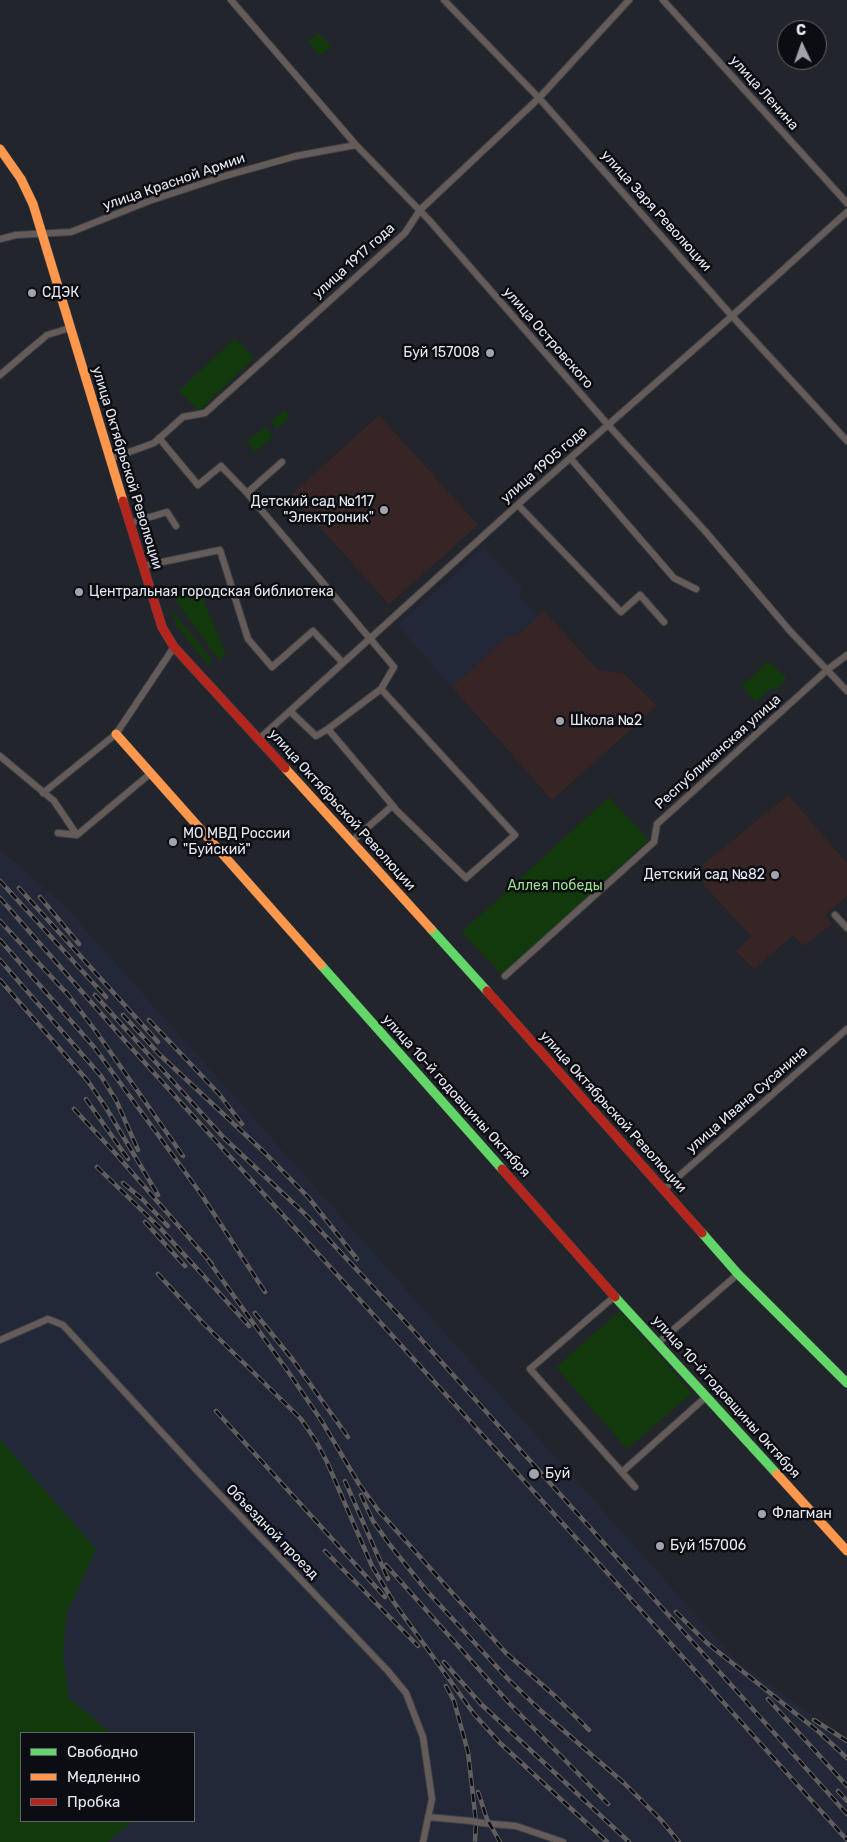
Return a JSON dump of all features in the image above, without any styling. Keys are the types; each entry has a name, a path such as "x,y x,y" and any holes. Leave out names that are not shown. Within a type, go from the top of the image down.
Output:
{"street":[{"name":"улица Островского","path":"231,0 356,145 420,210 609,426 705,532 790,631 847,691"},
{"name":"улица Заря Революции","path":"444,0 539,98 732,316 847,441"},
{"name":"улица 1917 года","path":"110,459 154,443 183,417 205,413 405,232 420,210 539,98 629,0"},
{"name":"улица Ленина","path":"663,0 847,203"},
{"name":"улица Красной Армии","path":"0,239 16,234 70,232 149,201 225,176 296,156 356,145"},
{"name":"улица Октябрьской Революции","path":"0,149 21,179 33,204 162,627 174,647 488,991 738,1274 846,1380"},
{"name":"улица 1905 года","path":"259,739 847,212"},
{"path":"0,375 47,335 70,328"},
{"path":"159,438 198,485 221,466 247,493 394,667 381,689 316,736 290,711"},
{"path":"571,459 674,578 696,589"},
{"path":"247,493 282,462"},
{"path":"518,505 620,612 640,595 664,622"},
{"path":"130,523 167,512 176,526"},
{"path":"143,566 220,550 248,639 272,667 313,631 343,663"},
{"path":"44,792 116,734 174,647"},
{"name":"Республиканская улица","path":"505,976 654,842 657,824 827,670 847,655"},
{"path":"328,729 394,808 466,878 515,835 381,689"},
{"name":"улица 10-й годовщины Октября","path":"116,734 658,1343 847,1551"},
{"path":"0,756 54,801 77,834"},
{"path":"58,833 77,834 150,773"},
{"path":"351,842 392,806 394,808"},
{"path":"835,915 847,928"},
{"name":"улица Ивана Сусанина","path":"663,1190 847,1029"},
{"path":"658,1343 738,1274"},
{"path":"616,1296 530,1369 635,1487"},
{"name":"Объездной проезд","path":"0,1340 48,1319 63,1325 201,1475 387,1670 406,1693 423,1738 432,1799 423,1842"},
{"path":"622,1472 707,1396"},
{"path":"428,1817 516,1826 563,1842"}],"shaded area":[{"name":"Детский сад №117 \"Электроник\"","path":"379,415 478,525 389,604 291,495"},
{"path":"483,548 522,587 520,597 538,617 520,633 507,637 452,687 398,625"},
{"name":"Школа №2","path":"544,611 598,670 623,673 657,706 552,800 452,687 507,637 520,633"},
{"name":"Детский сад №82","path":"788,795 847,863 847,896 825,915 832,924 803,946 793,935 754,969 736,951 751,936 704,885 703,865"},
{"path":"0,850 62,903 736,1660 847,1740 847,1842 107,1842 132,1822 195,1822 195,1732 112,1732 69,1698 63,1653 67,1613 96,1549 0,1439"}],"green space":[{"path":"318,33 331,46 320,56 308,42"},
{"path":"235,338 254,358 199,411 179,391"},
{"path":"284,410 290,417 277,429 271,422"},
{"path":"265,427 273,437 255,452 247,442"},
{"path":"197,584 226,654 219,660 169,591"},
{"path":"171,609 213,661 208,665 177,626"},
{"path":"768,661 787,678 776,691 771,688 756,702 742,686"},
{"name":"Аллея победы","path":"609,797 649,840 502,975 462,932"},
{"path":"620,1311 692,1393 627,1449 556,1367"},
{"path":"0,1439 96,1549 67,1613 63,1653 69,1698 112,1732 20,1732 20,1822 132,1822 107,1842 0,1842"}],"railway":[{"path":"0,881 106,997"},
{"path":"19,888 158,1042"},
{"path":"40,897 79,944"},
{"path":"0,898 126,1042 847,1840"},
{"path":"0,921 70,997"},
{"path":"0,940 94,1047 201,1194 265,1292"},
{"path":"0,960 101,1076 116,1100 138,1150"},
{"path":"0,980 87,1080 105,1106 158,1195"},
{"path":"66,992 95,1030 183,1156"},
{"path":"95,995 224,1138 305,1214 411,1328 847,1814"},
{"path":"123,1015 159,1054 265,1153 308,1197 357,1259"},
{"path":"149,1020 219,1094 242,1124"},
{"path":"86,1099 128,1159"},
{"path":"74,1109 212,1264"},
{"path":"97,1167 161,1229 249,1326"},
{"path":"123,1183 141,1198 168,1226"},
{"path":"145,1222 185,1266"},
{"path":"208,1260 287,1370 321,1420 359,1484 378,1510 506,1653 555,1696 589,1730"},
{"path":"158,1274 204,1324 301,1419 327,1462 372,1566 393,1601 474,1714 500,1743 607,1842"},
{"path":"255,1313 293,1360 348,1437"},
{"path":"216,1411 385,1597"},
{"path":"345,1481 388,1579"},
{"path":"361,1495 373,1521 426,1590 508,1679 540,1710 624,1783 661,1820 679,1842"},
{"path":"325,1551 418,1646"},
{"path":"386,1565 509,1703 608,1804"},
{"path":"676,1612 707,1643 819,1732 847,1758"},
{"path":"444,1662 481,1704 629,1842"},
{"path":"446,1686 454,1701 468,1752 476,1822 475,1842"},
{"path":"768,1699 847,1786"},
{"path":"814,1720 847,1741"},
{"path":"838,1791 847,1801"},
{"path":"478,1792 487,1819 500,1842"}],"traffic: fast":[{"path":"431,929 487,991"},
{"path":"321,965 502,1169"},
{"path":"702,1233 738,1274 847,1383"},
{"path":"615,1297 777,1474"}],"traffic: slow":[{"path":"0,149 21,179 33,204 123,501"},
{"path":"116,734 321,965"},
{"path":"285,768 431,929"},
{"path":"777,1474 847,1551"}],"traffic: jam":[{"path":"123,501 162,627 174,647 285,768"},
{"path":"487,991 702,1233"},
{"path":"502,1169 615,1297"}],"place":[{"name":"СДЭК","path":"32,293"},
{"name":"Буй 157008","path":"490,353"},
{"name":"Детский сад №117 \"Электроник\"","path":"384,510"},
{"name":"Центральная городская библиотека","path":"79,592"},
{"name":"Школа №2","path":"560,721"},
{"name":"МО МВД России \"Буйский\"","path":"173,842"},
{"name":"Детский сад №82","path":"775,875"},
{"name":"Буй","path":"534,1474"},
{"name":"Флагман","path":"762,1514"},
{"name":"Буй 157006","path":"660,1546"}]}
